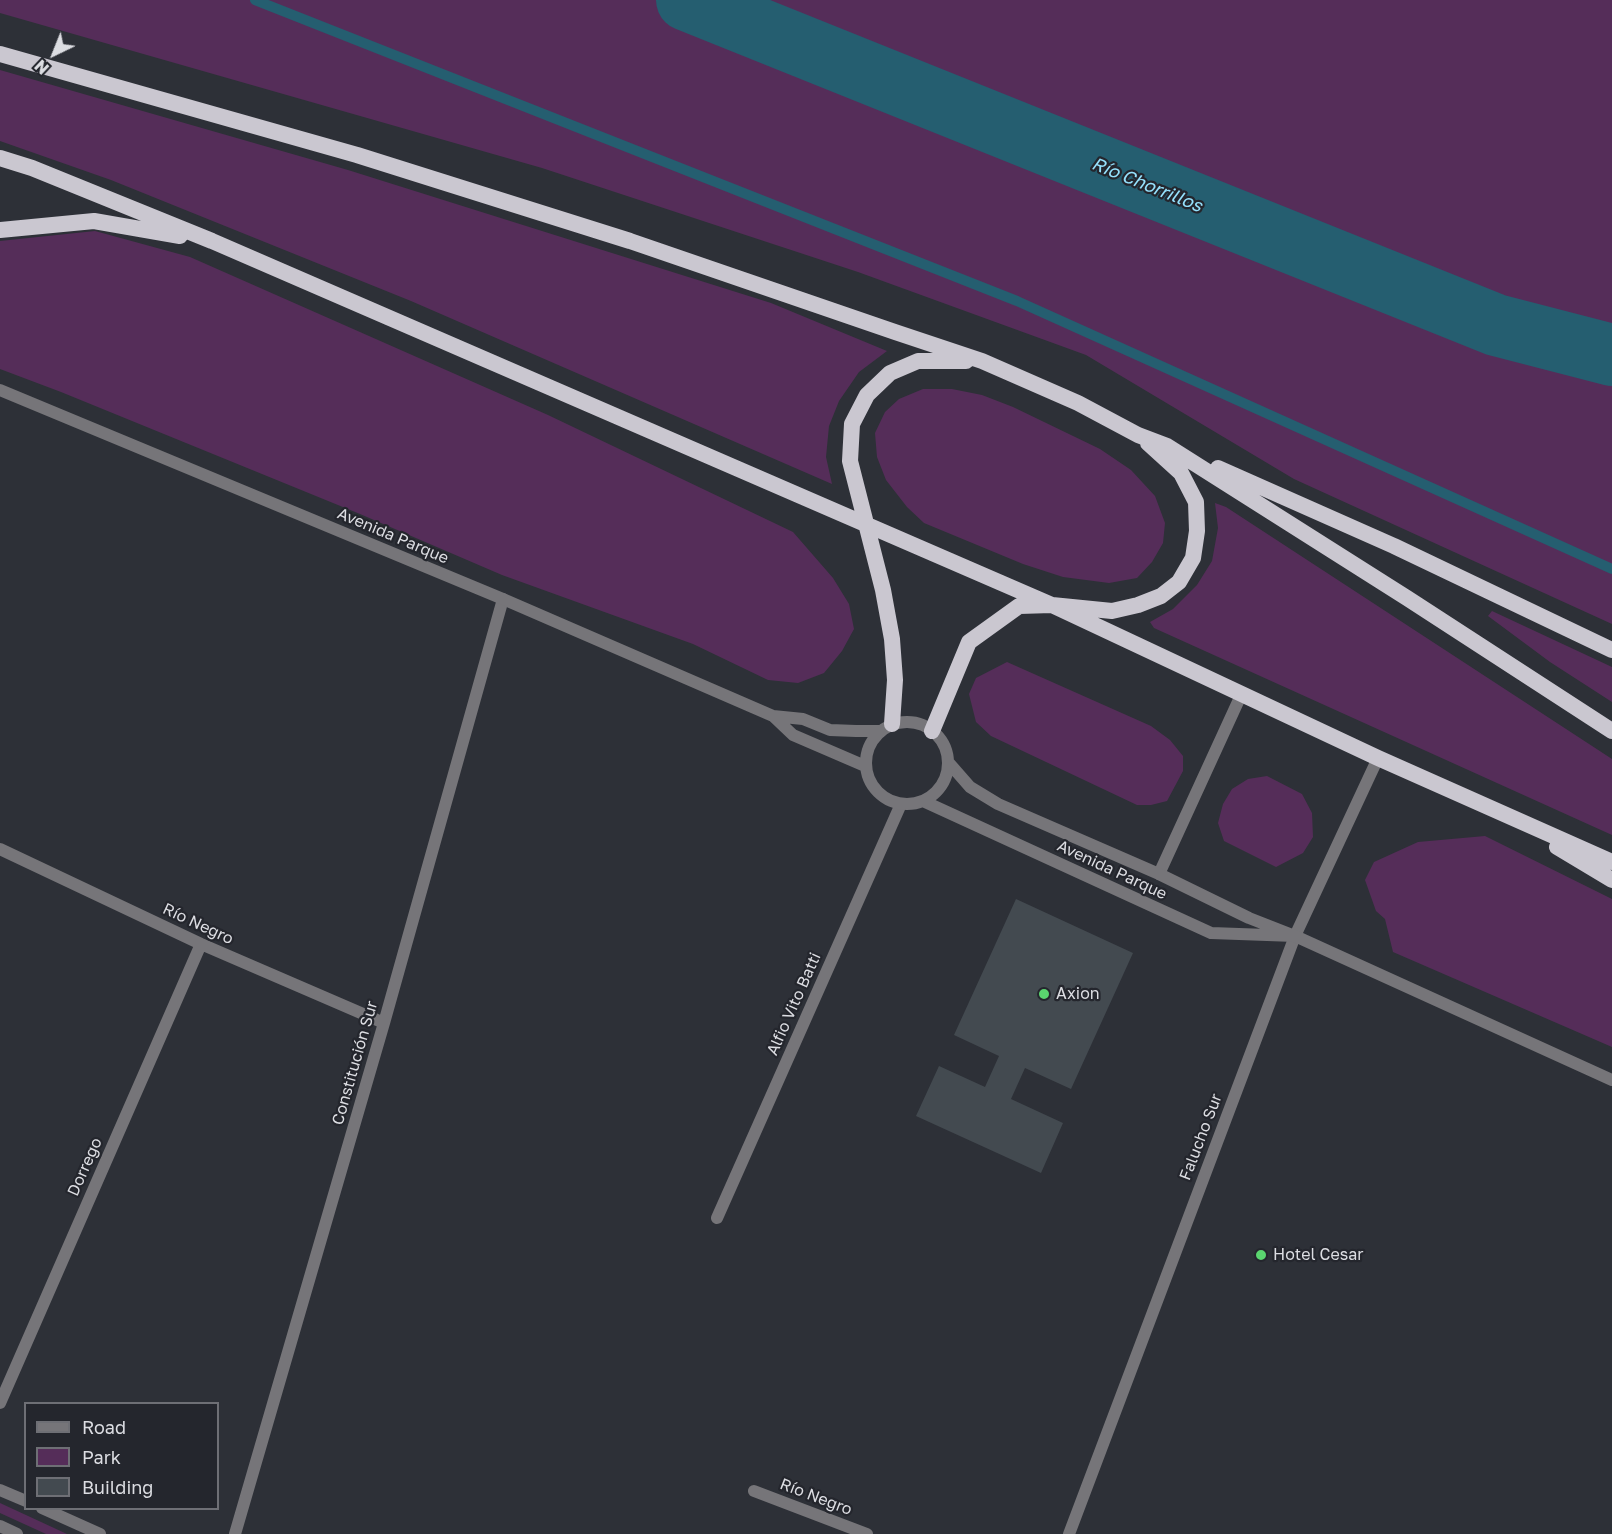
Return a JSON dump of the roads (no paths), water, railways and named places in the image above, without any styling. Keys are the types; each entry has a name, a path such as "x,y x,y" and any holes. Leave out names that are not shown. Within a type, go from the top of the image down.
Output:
{"highway":[{"path":"0,54 357,155 584,226 982,361 1078,403 1138,435 1394,546 1612,650"},
{"path":"0,158 32,168 212,241 1052,605 1378,758 1612,862"},
{"path":"0,230 94,221 212,241"},
{"path":"887,727 895,680 892,639 883,590 850,461 852,424 867,395 890,374 918,361 982,361"},
{"path":"932,731 969,642 1019,606 1052,605 1112,611 1138,605 1161,596 1179,582 1193,558 1197,531 1196,502 1181,473 1138,435"},
{"path":"1167,446 1612,731"},
{"path":"1492,808 1612,880"}],"street":[{"name":"Avenida Parque","path":"0,390 503,599 773,716 803,718 830,730 856,731 887,727"},
{"name":"Constitución Sur","path":"235,1534 384,1023 503,599"},
{"path":"1159,874 1242,693"},
{"name":"Avenida Parque","path":"773,716 793,735 865,766"},
{"path":"905,722 918,723 932,731 940,738 949,763 941,787 929,799 916,804 901,804 888,800 877,792 868,780 865,766 872,741 887,727 905,722"},
{"name":"Falucho Sur","path":"1069,1534 1295,936 1378,758"},
{"name":"Avenida Parque","path":"949,763 970,787 998,804 1159,874 1249,918 1295,936 1612,1080"},
{"name":"Avenida Parque","path":"923,801 1211,933 1295,936"},
{"name":"Alfio Vito Batti","path":"717,1218 901,804"},
{"name":"Río Negro","path":"0,849 201,944 384,1023"},
{"name":"Dorrego","path":"0,1402 201,944"},
{"path":"0,1490 24,1500"},
{"name":"Río Negro","path":"754,1491 867,1534"},
{"path":"44,1510 100,1534"},
{"path":"0,1526 17,1534"}],"waterway":[{"path":"255,0 1017,301 1612,569"},
{"name":"Río Chorrillos","path":"687,0 1496,325 1612,355"}],"place":[{"name":"Axion","path":"1044,994"},
{"name":"Hotel Cesar","path":"1261,1255"}]}
